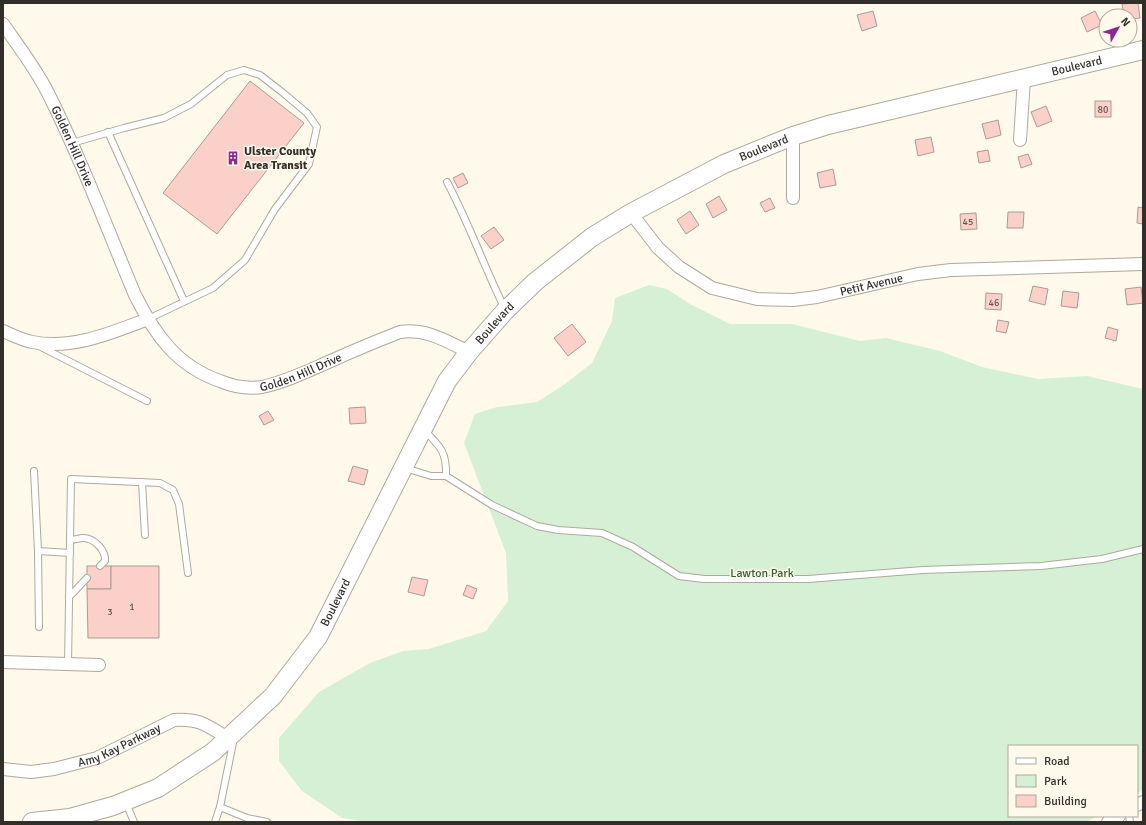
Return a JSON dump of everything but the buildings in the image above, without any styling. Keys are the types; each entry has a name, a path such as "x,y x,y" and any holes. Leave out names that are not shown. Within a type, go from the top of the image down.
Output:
{"main road":[{"name":"Boulevard","path":"32,822 70,818 113,806 158,788 213,752 273,696 318,637 447,381 469,352 506,311 535,282 592,237 631,213 724,164 793,136 828,124 1143,50"}],"street":[{"name":"Golden Hill Drive","path":"3,24 47,92 72,144 135,295 148,319 167,346 184,362 198,372 234,386 260,387 302,374 400,332 410,330 429,333 469,352"},
{"path":"1020,140 1024,78"},
{"path":"793,136 793,198"},
{"name":"Petit Avenue","path":"631,213 658,248 679,267 712,288 757,298 793,300 817,297 918,274 951,270 1143,264"},
{"path":"3,331 30,342 53,344 95,338 148,319"},
{"path":"3,662 98,665"},
{"name":"Amy Kay Parkway","path":"3,769 31,772 54,769 97,758 174,720 188,719 203,723 232,735"},
{"path":"1108,822 1117,817"}],"lane":[{"path":"72,144 108,132 164,118 191,104 227,75 244,70 260,75 282,92 307,112 317,127 309,164 275,210 245,260 213,288 148,319"},
{"path":"108,132 184,301"},
{"path":"447,182 459,205 487,273 506,311"},
{"path":"30,342 147,401"},
{"path":"423,429 439,444 447,462 446,476"},
{"path":"403,467 431,476 446,476 492,505 538,526 558,530 602,533 632,547 679,576 704,579 808,579 923,570 1041,566 1102,560 1143,549"},
{"path":"34,471 38,551 39,627"},
{"path":"68,664 71,479 160,483 173,490 179,504 188,573"},
{"path":"142,482 145,535"},
{"path":"70,540 83,538 89,539 95,543 106,555 106,561 100,566"},
{"path":"38,551 70,553"},
{"path":"69,597 87,578"},
{"path":"216,822 220,807 232,735"},
{"path":"125,801 134,822"},
{"path":"220,807 247,818 267,822"}],"green space":[{"name":"Lawton Park","path":"649,285 667,289 690,304 730,324 792,324 860,341 886,338 940,351 982,367 1038,379 1087,376 1143,389 1143,790 1138,793 1138,745 1008,745 1008,817 1096,817 1086,822 368,822 342,818 302,791 279,761 279,738 319,692 370,663 403,651 429,649 486,631 508,601 506,553 464,443 475,414 497,407 537,402 565,384 592,363 612,321 615,298"}],"place":[{"name":"Ulster County Area Transit","path":"233,158"}]}
